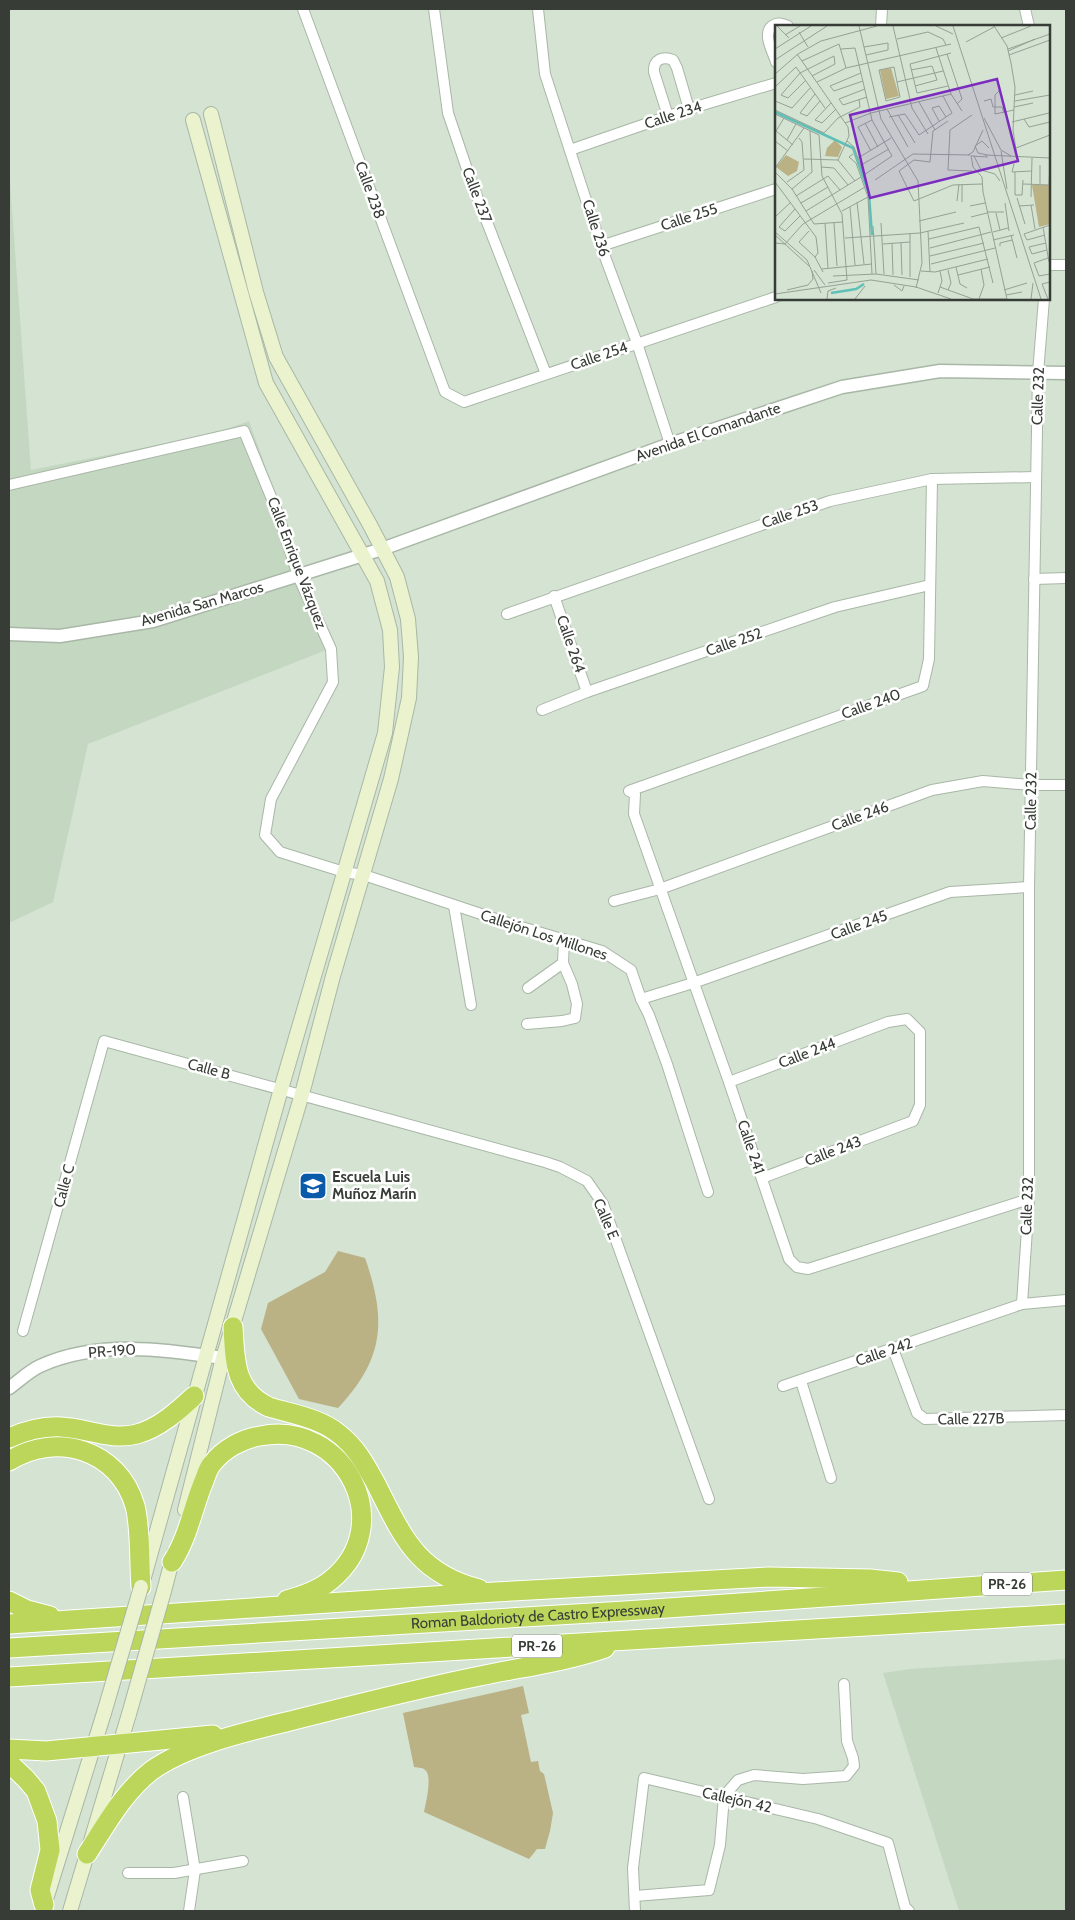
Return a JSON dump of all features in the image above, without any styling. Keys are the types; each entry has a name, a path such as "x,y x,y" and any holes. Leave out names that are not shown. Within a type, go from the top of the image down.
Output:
{"highway":[{"path":"233,1327 236,1370 244,1386 255,1400 268,1407 323,1424 339,1433 350,1443 365,1462 401,1533 419,1557 454,1581 495,1592"},
{"path":"9,1438 21,1433 44,1428 62,1427 120,1436 139,1434 167,1419 194,1396"},
{"path":"172,1562 181,1549 195,1502 211,1464 221,1455 248,1438 266,1435 282,1434 317,1443 342,1464 358,1490 361,1506 361,1523 353,1552 333,1579 323,1586 299,1596 251,1609"},
{"path":"9,1462 26,1452 56,1446 89,1452 112,1468 130,1492 135,1508 140,1587"},
{"path":"9,1624 495,1592 769,1577 870,1579 948,1587"},
{"name":"Roman Baldorioty de Castro Expressway","path":"9,1648 625,1611 1066,1580"},
{"path":"9,1601 27,1610 66,1620"},
{"name":"Roman Baldorioty de Castro Expressway","path":"9,1677 1066,1614"},
{"path":"87,1854 127,1793 152,1771 194,1749 246,1732 427,1687 578,1658 628,1640"},
{"path":"9,1749 46,1751 246,1732"},
{"path":"9,1763 36,1791 47,1821 50,1850 40,1890 43,1908"}],"main road":[{"path":"70,1911 121,1744 164,1591 223,1358 308,1096 334,976 391,779 409,698 411,657 408,619 397,577 276,357 256,292 211,114"},
{"path":"43,1908 104,1713 280,1089 384,733 392,667 390,630 377,580 266,383 193,120"}],"street":[{"name":"Calle 238","path":"303,9 438,371"},
{"name":"Calle 237","path":"434,9 448,113 471,181 546,374"},
{"name":"Calle 236","path":"538,9 545,74 601,246 637,344 670,444"},
{"path":"881,25 882,9"},
{"path":"1025,9 1029,25"},
{"path":"775,59 768,37 769,30 774,24 781,23 786,25"},
{"path":"668,116 654,72 656,61 660,58 665,57 673,60 689,109"},
{"name":"Calle 234","path":"570,150 689,109 775,83"},
{"path":"193,120 211,114"},
{"name":"Calle 255","path":"601,246 775,189"},
{"path":"1050,265 1066,265"},
{"name":"Calle 254","path":"438,371 445,392 464,402 775,297"},
{"name":"Calle 232","path":"1022,1304 1029,1199 1029,887 1034,579 1038,373 1044,300"},
{"name":"Avenida El Comandante","path":"362,556 670,444 842,387 940,371 1066,373"},
{"name":"Calle Enrique Vázquez","path":"9,486 244,431 278,514 298,576 331,648 333,682 271,799 265,835 280,852 344,872"},
{"name":"Calle 253","path":"554,596 830,501 932,479 1036,478"},
{"name":"Calle 240","path":"634,794 629,791 923,686 929,660 932,479"},
{"name":"Avenida San Marcos","path":"9,634 60,636 152,621 362,556"},
{"path":"1034,579 1066,578"},
{"name":"Calle 252","path":"542,710 587,692 835,607 930,585"},
{"path":"507,614 554,596"},
{"name":"Calle 264","path":"554,596 587,692"},
{"name":"Calle 246","path":"614,901 660,889 932,790 983,781 1031,785 1066,785"},
{"name":"Calle 241","path":"634,794 634,814 729,1082 789,1259 798,1267 808,1269 1029,1199"},
{"name":"Callejón Los Millones","path":"344,872 364,875 454,906 602,951 631,970 667,1064 708,1192"},
{"name":"Calle 245","path":"641,999 693,983 950,892 1029,887"},
{"path":"454,906 471,1005"},
{"path":"527,1024 575,1018 577,1004 572,984 563,963 564,939"},
{"path":"528,988 563,963"},
{"name":"Calle 244","path":"729,1082 884,1023 907,1018 920,1032 920,1105 913,1121 904,1124"},
{"name":"Calle B","path":"104,1041 308,1096"},
{"name":"Calle C","path":"24,1331 104,1041"},
{"name":"Calle E","path":"308,1096 552,1164 586,1181 603,1204 709,1499"},
{"name":"Calle 243","path":"762,1178 904,1124"},
{"name":"Calle 242","path":"783,1386 1022,1304 1066,1300"},
{"name":"PR-190","path":"9,1388 39,1367 74,1354 126,1348 223,1358"},
{"name":"Calle 227B","path":"893,1349 918,1413 925,1419 1066,1415"},
{"path":"800,1381 831,1478"},
{"path":"635,1896 708,1890 720,1845 724,1796 738,1780 754,1775 803,1779 846,1776 854,1766 847,1741 844,1684"},
{"name":"Callejón 42","path":"635,1911 632,1868 644,1778 818,1819 888,1843 905,1907 909,1911"},
{"path":"183,1797 194,1870 189,1911"},
{"path":"128,1873 174,1873 243,1861"}],"shaded area":[{"path":"9,168 31,470 213,434 249,421 305,576 334,647 88,744 53,902 9,923"},
{"path":"338,1251 365,1258 377,1301 378,1320 373,1356 365,1373 338,1408 299,1399 261,1329 268,1303 325,1272"},
{"path":"1066,1659 1066,1911 959,1911 883,1673 910,1669"},
{"path":"523,1686 529,1713 521,1715 531,1762 538,1761 540,1771 544,1774 553,1813 545,1849 537,1849 529,1859 424,1812 428,1790 428,1774 424,1769 414,1767 403,1713"}],"place":[{"name":"Escuela Luis Muñoz Marín","path":"313,1186"}]}
